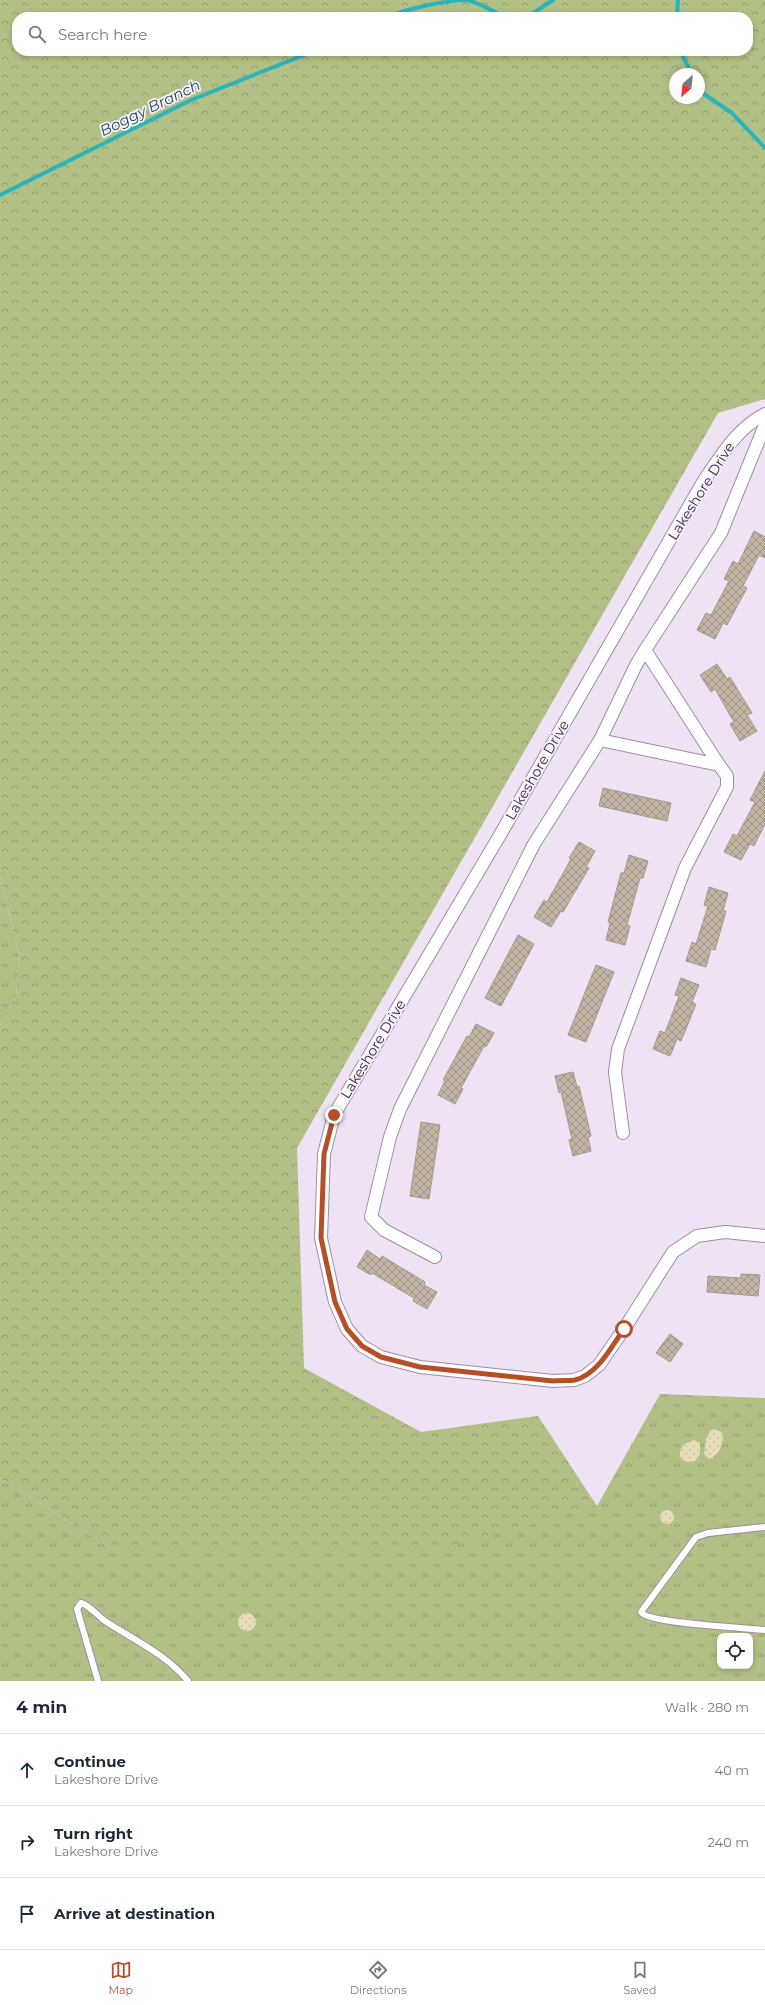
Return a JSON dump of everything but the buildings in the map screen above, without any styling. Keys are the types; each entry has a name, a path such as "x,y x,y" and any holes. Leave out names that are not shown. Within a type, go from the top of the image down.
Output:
{"street":[{"name":"Lakeshore Drive","path":"765,414 754,420 732,441 703,482 500,835 334,1115 324,1154 321,1238 335,1302 347,1329 362,1346 381,1357 420,1367 553,1381 574,1380 585,1376 599,1364 624,1329 673,1252 697,1236 725,1232 765,1236"},
{"name":"Lakeshore Drive","path":"435,1257 384,1230 371,1217 390,1137 400,1109 534,844 600,740 636,665 721,532 765,425"},
{"path":"623,1133 615,1072 618,1049 685,868 727,787 727,776 718,765 645,650"},
{"path":"600,740 718,765"}],"lane":[{"path":"765,1527 708,1533 696,1537 641,1612 646,1617 669,1621 765,1630"},
{"path":"98,1681 78,1613 77,1607 81,1603 110,1624 157,1653 171,1664 188,1681"}],"green space":[{"path":"0,0 765,0 765,399 718,413 297,1148 304,1368 421,1432 538,1416 597,1506 439,1549 112,1549 0,1478 0,1026 16,995 19,954 0,876"},
{"path":"0,876 19,954 16,995 0,1026"},
{"path":"660,1394 765,1398 765,1681 0,1681 0,1478 112,1549 597,1506"}],"sand":[{"path":"714,1429 722,1432 723,1440 716,1455 709,1459 704,1454 706,1440 710,1431"},
{"path":"694,1440 700,1443 700,1454 695,1461 687,1462 681,1459 680,1452 684,1444"},
{"path":"664,1510 670,1510 674,1514 674,1520 670,1524 664,1524 660,1520 660,1514"},
{"path":"243,1613 251,1613 256,1618 254,1629 251,1631 243,1631 238,1626 238,1618"}],"waterway":[{"name":"Boggy Branch","path":"402,12 427,6 467,0 495,12"},
{"name":"Boggy Branch","path":"535,12 553,0"},
{"path":"677,12 678,0"},
{"name":"Boggy Branch","path":"0,195 191,100 301,56"},
{"path":"683,56 689,68"},
{"path":"705,95 732,113 765,148"}],"route":[{"path":"334,1115 324,1154 321,1193 321,1238 335,1302 347,1329 362,1346 381,1357 420,1367 553,1381 574,1380 585,1376 599,1364 624,1329"}]}
